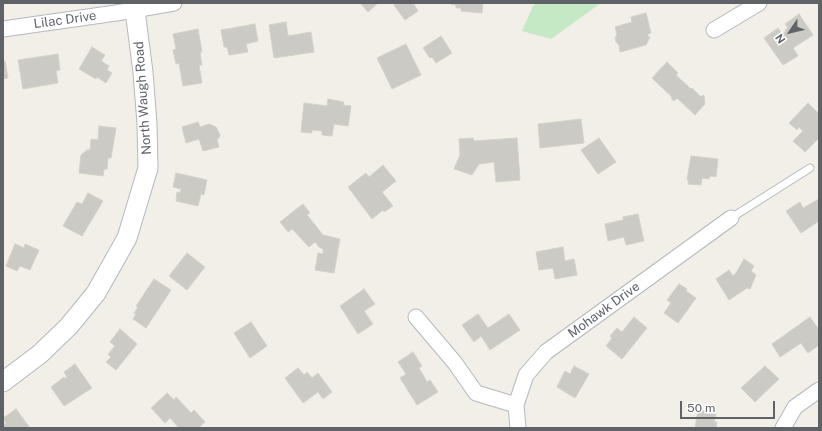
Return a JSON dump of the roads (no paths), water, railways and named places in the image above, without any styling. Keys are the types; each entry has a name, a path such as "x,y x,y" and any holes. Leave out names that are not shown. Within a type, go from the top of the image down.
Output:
{"street":[{"name":"Lilac Drive","path":"3,29 134,6 174,3"},
{"path":"714,30 759,3"},
{"name":"North Waugh Road","path":"3,382 40,354 69,326 96,294 127,238 148,168 147,124 134,6"},
{"name":"Mohawk Drive","path":"518,428 516,405 526,375 546,352 731,218"},
{"path":"416,317 455,363 476,393 516,405"},
{"path":"784,428 795,407 819,390"}],"lane":[{"path":"731,218 810,168"}]}
